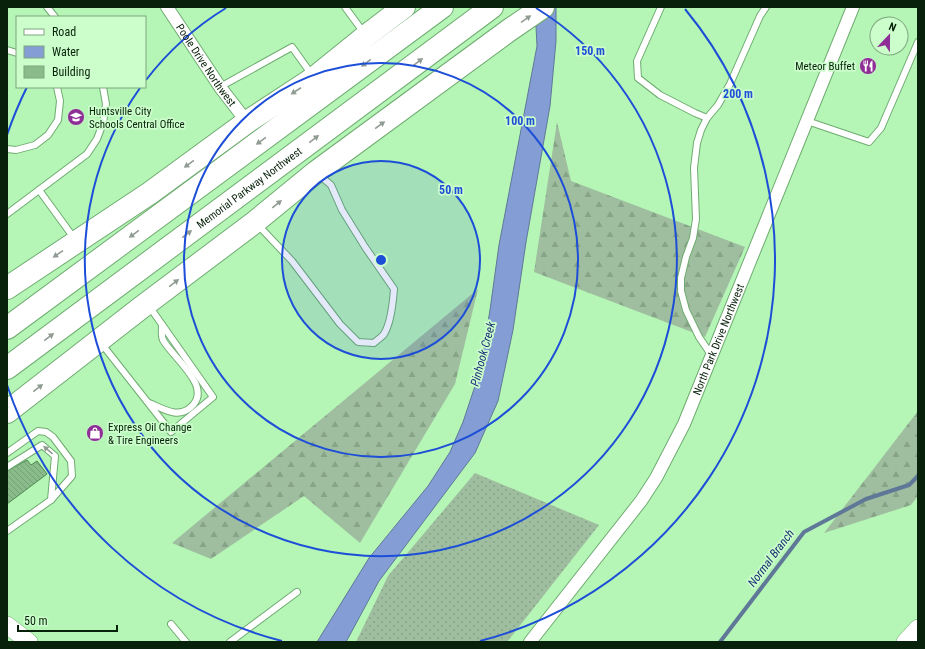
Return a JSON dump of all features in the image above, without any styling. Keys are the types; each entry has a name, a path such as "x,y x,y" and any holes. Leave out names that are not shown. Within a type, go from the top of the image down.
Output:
{"highway":[{"path":"7,288 150,193 247,122 314,78 404,7"},
{"path":"7,328 442,7"},
{"name":"Memorial Parkway Northwest","path":"7,368 492,7"},
{"path":"7,412 147,303 255,222 316,172 543,7"}],"street":[{"name":"Poole Drive Northwest","path":"167,7 220,87 247,122"},
{"name":"North Park Drive Northwest","path":"530,642 641,501 656,478 684,424 853,7"},
{"path":"7,625 29,642"},
{"path":"905,642 918,628"}],"lane":[{"path":"47,7 54,16"},
{"path":"345,7 366,36"},
{"path":"661,7 637,61 638,78 660,95 707,118"},
{"path":"712,356 699,337 686,310 681,291 681,278 693,238 696,218 694,168 697,142 707,118 718,105 730,84 760,16 766,7"},
{"path":"807,121 869,142 881,128 918,42"},
{"path":"220,87 292,47 314,78"},
{"path":"7,149 16,150 35,145 48,135 58,120 60,101 57,88"},
{"path":"7,214 87,154 97,139 103,123 106,104 103,88"},
{"path":"255,222 292,261 340,324 358,342 374,343 384,334 392,308 394,289 342,210 330,186 316,172"},
{"path":"39,190 77,241"},
{"path":"99,340 171,432 213,397 147,303"},
{"path":"148,402 179,414 195,404 198,396 197,386 186,369 162,339 162,325"},
{"path":"7,453 38,431 46,432 53,437 71,461 72,476 51,500 7,531"},
{"path":"7,467 42,444 55,456 51,500"},
{"path":"230,642 296,592"},
{"path":"171,624 186,642"}],"green space":[{"path":"557,122 571,181 745,247 705,337 534,272"},
{"path":"478,289 455,384 360,543 304,496 211,559 172,543"},
{"path":"918,411 918,496 911,505 824,533"},
{"path":"475,473 599,525 507,642 356,642 388,576"}],"water":[{"name":"Pinhook Creek","path":"535,7 556,7 556,41 550,106 526,242 513,330 498,401 475,453 379,581 346,642 317,642 369,558 428,486 450,452 463,422 480,371 499,245 537,46"}],"building":[{"path":"27,460 31,465 37,461 47,474 7,504 7,471"}],"waterway":[{"name":"Normal Branch","path":"720,642 804,532 866,499 909,485 918,476"}],"place":[{"name":"Meteor Buffet","path":"868,66"},
{"name":"Huntsville City Schools Central Office","path":"76,117"},
{"name":"Express Oil Change & Tire Engineers","path":"95,433"}]}
